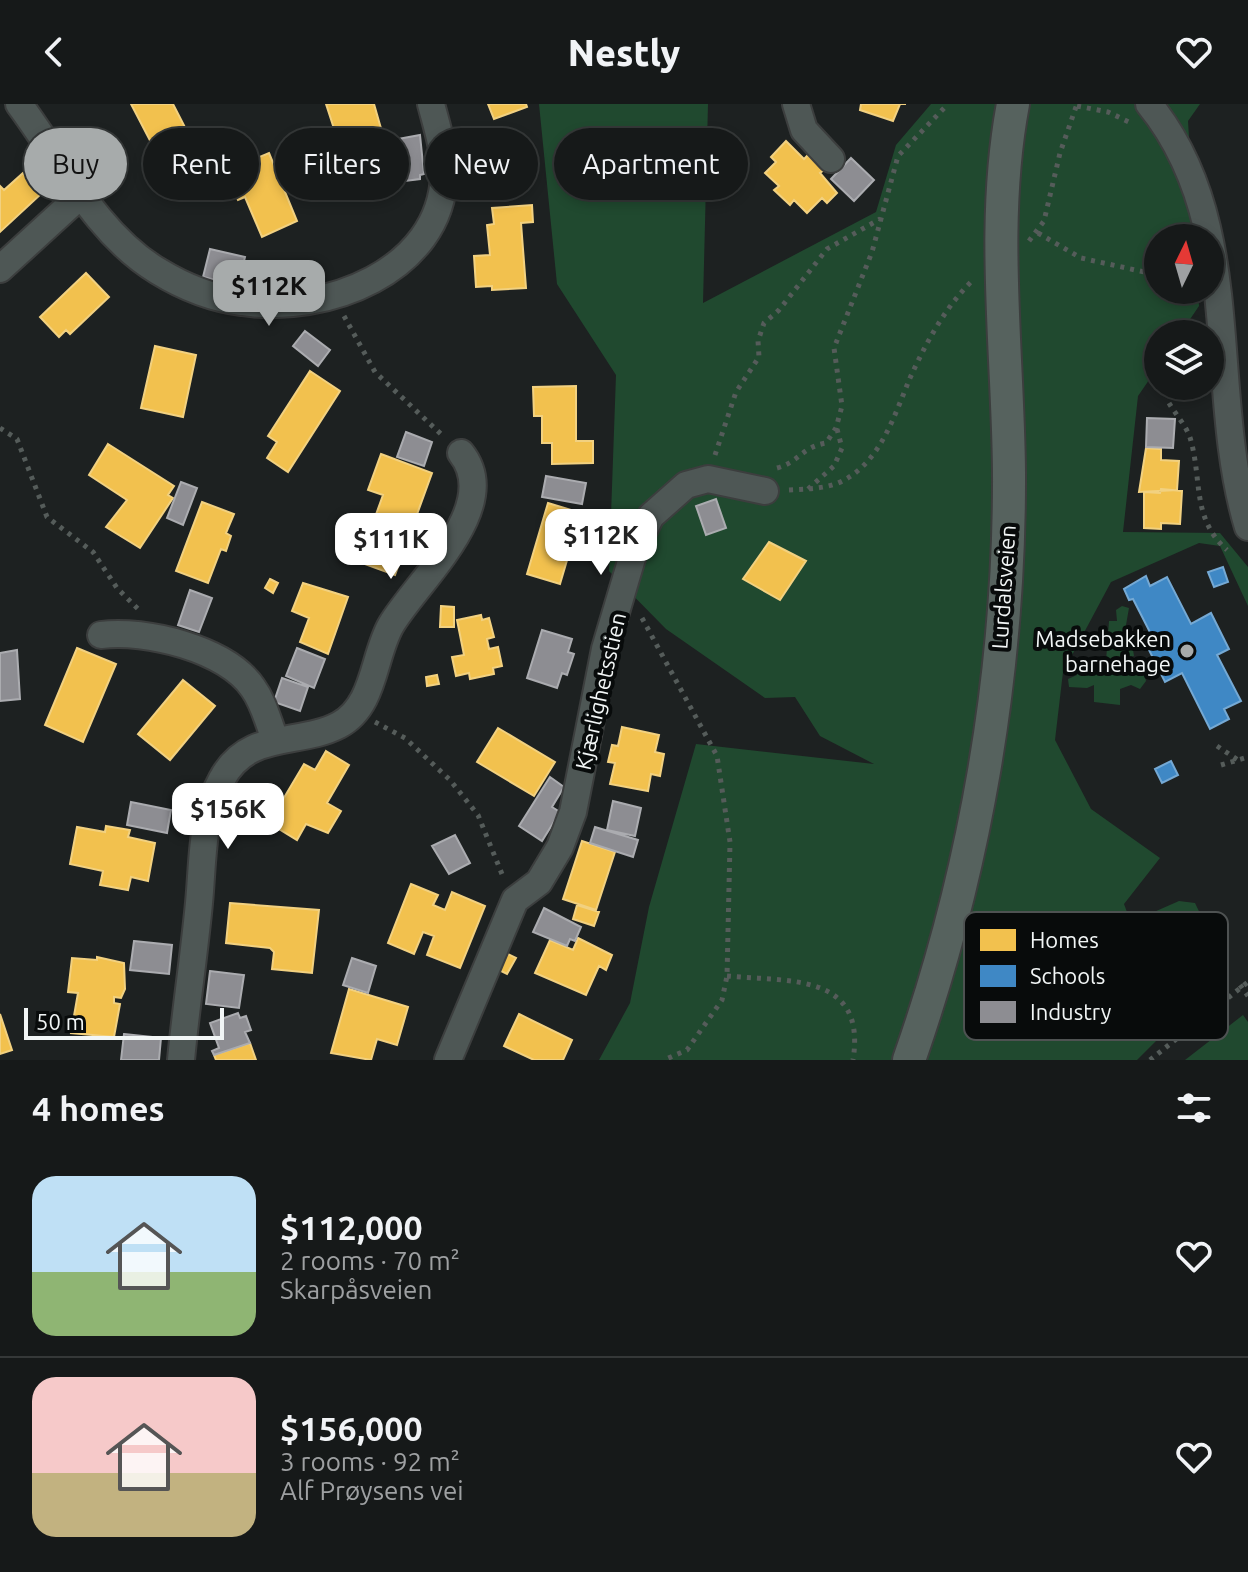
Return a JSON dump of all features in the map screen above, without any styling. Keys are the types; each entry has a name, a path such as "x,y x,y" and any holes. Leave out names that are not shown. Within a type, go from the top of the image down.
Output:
{"main road":[{"name":"Lurdalsveien","path":"909,1060 943,954 969,852 995,692 1006,561 1009,473 1002,235 1013,104"}],"street":[{"path":"19,104 36,128"},
{"path":"87,200 120,242 154,269 194,291 244,303 303,303 337,296 380,277 411,252 426,232 438,206 444,176 441,140 431,104"},
{"path":"796,104 804,130 831,159"},
{"path":"1141,114 1167,129 1190,172 1210,236 1226,425 1236,487 1248,527"},
{"path":"0,269 75,200"},
{"path":"181,1060 204,833 214,798 233,764 275,739 339,725 358,709 389,628 455,538 463,521 474,488 471,466 461,453"},
{"path":"708,479 760,490"},
{"name":"Kjærlighetsstien","path":"448,1060 515,900 539,882 560,847 573,812 605,649 635,548 651,516 686,485 708,479"},
{"path":"101,635 123,632 161,638 210,656 237,671 252,686 275,739"}],"path":[{"path":"948,104 898,156 856,298 834,348 842,406 836,428 826,443 807,446 792,464 763,473 760,490 807,489 840,482 870,459 894,420 936,328 956,296 983,271"},
{"path":"1021,247 1038,233 1044,221 1067,129 1077,105 1119,116 1141,114"},
{"path":"708,479 736,392 759,357 758,341 764,323 779,310 792,289 827,249 881,218"},
{"path":"1038,233 1081,258 1144,272"},
{"path":"337,296 347,323 375,372 461,453"},
{"path":"1169,403 1191,438 1199,508 1216,540 1227,550"},
{"path":"0,428 17,439 47,517 93,552 117,588 161,638"},
{"path":"807,489 834,466 842,448 836,428"},
{"path":"622,597 641,616 717,756 730,842 727,976 722,1000 687,1050 664,1060"},
{"path":"358,709 382,727 405,738 450,780 478,815 492,843 498,868 515,900"},
{"path":"1217,746 1238,760"},
{"path":"1221,765 1248,757"},
{"path":"727,976 811,985 835,992 850,1014 853,1058"},
{"path":"1228,995 1248,982"},
{"path":"1240,985 1248,996"},
{"path":"1150,1060 1174,1040"}],"green space":[{"path":"539,104 708,104 707,128 554,128 554,200 706,200 703,303 876,212 896,145 931,104 1200,104 1188,121 1194,224 1144,224 1144,304 1199,306 1190,320 1144,320 1144,387 1138,396 1123,532 1220,533 1248,567 1248,606 1220,546 1199,543 1111,582 1063,672 1055,740 1091,809 1160,858 1124,904 1127,912 964,912 964,1040 1157,1040 1137,1060 599,1060 630,1003 649,907 696,744 874,764 820,736 795,697 765,698 666,629 609,571 616,375 557,284"},
{"path":"1122,606 1129,608 1123,642 1132,643 1134,656 1128,657 1143,669 1146,681 1140,689 1131,685 1120,689 1120,705 1094,702 1094,685 1087,688 1069,687 1068,679 1077,675 1078,667 1102,672 1106,661 1109,621 1117,621 1116,610"},
{"path":"1179,901 1195,903 1199,912 1154,912"},
{"path":"1243,1015 1248,1022 1248,1060 1185,1060 1211,1040 1228,1040 1228,1027"}],"building: Homes":[{"path":"131,104 173,104 185,128 143,128"},
{"path":"326,104 374,104 381,128 334,128"},
{"path":"488,104 526,104 527,107 494,119"},
{"path":"861,104 900,104 893,121 860,110"},
{"path":"786,141 804,159 808,155 824,170 820,173 837,193 827,203 822,198 807,213 794,200 790,205 774,190 779,186 765,173 776,162 771,157"},
{"path":"269,153 275,168 275,200 288,200 297,221 262,237 246,200 259,200 259,157"},
{"path":"23,173 24,200 35,200 0,232 0,186 4,190"},
{"path":"532,205 533,222 521,223 526,288 492,290 492,286 476,287 474,256 490,255 487,225 494,224 492,208"},
{"path":"86,273 109,297 70,334 66,330 59,337 40,317"},
{"path":"155,346 196,355 183,417 141,408"},
{"path":"310,371 340,391 288,472 267,458 277,442 268,436"},
{"path":"576,386 576,441 593,441 593,463 552,464 552,443 542,443 542,416 534,416 533,387"},
{"path":"108,444 174,486 168,495 173,498 140,548 106,527 127,500 89,475"},
{"path":"1146,448 1161,449 1161,460 1179,461 1177,490 1139,492"},
{"path":"381,454 432,473 395,575 359,562 383,495 368,490"},
{"path":"1161,489 1182,491 1180,524 1161,523 1161,529 1144,528 1144,492 1160,493"},
{"path":"202,502 234,514 226,533 231,536 226,551 221,549 208,583 176,571"},
{"path":"548,503 581,513 560,584 527,574"},
{"path":"769,542 806,561 780,600 743,579"},
{"path":"270,579 278,583 273,593 265,588"},
{"path":"303,583 348,597 328,654 300,642 309,618 292,611"},
{"path":"441,606 454,607 454,627 440,627"},
{"path":"481,615 482,620 489,618 494,637 487,639 489,649 498,647 502,666 493,668 494,674 470,679 469,673 456,676 452,657 464,655 457,620"},
{"path":"77,648 116,664 83,742 45,725"},
{"path":"437,675 439,684 427,686 426,677"},
{"path":"183,680 215,706 170,760 138,734"},
{"path":"622,727 659,735 655,752 664,754 660,776 651,774 648,791 610,784 615,763 608,762 612,745 618,746"},
{"path":"498,728 555,762 534,796 477,762"},
{"path":"326,751 349,765 327,803 341,811 328,833 306,824 297,840 269,823 304,764 315,770"},
{"path":"106,826 130,830 128,837 155,843 148,881 131,877 128,890 100,885 103,871 70,864 77,827 105,832"},
{"path":"582,841 615,852 596,910 563,899"},
{"path":"411,884 438,895 433,905 445,910 452,892 485,906 460,968 427,955 434,936 423,932 414,954 388,943"},
{"path":"230,903 319,910 312,973 272,969 274,952 270,948 226,943"},
{"path":"577,905 599,912 594,926 573,919"},
{"path":"578,938 612,955 606,970 599,966 586,995 535,973 550,940 573,950"},
{"path":"504,952 516,958 507,974 495,968"},
{"path":"97,957 124,963 125,989 121,998 114,997 114,1003 120,1004 114,1037 71,1033 78,993 68,992 72,958 97,960"},
{"path":"349,989 408,1007 397,1045 377,1039 371,1060 331,1053"},
{"path":"0,1014 12,1050 0,1054"},
{"path":"519,1014 572,1040 563,1060 534,1060 504,1046"},
{"path":"250,1043 256,1060 216,1060 214,1055"}],"building: Schools":[{"path":"1223,567 1228,582 1214,587 1208,572"},
{"path":"1146,576 1150,586 1167,577 1191,624 1211,613 1229,649 1217,655 1241,701 1224,709 1229,719 1210,729 1182,673 1165,682 1147,646 1155,642 1133,599 1129,600 1124,589"},
{"path":"1171,761 1178,775 1162,783 1155,769"}],"building: Industry":[{"path":"420,135 424,174 420,175 420,179 409,180 409,137"},
{"path":"851,158 874,180 854,201 831,179"},
{"path":"210,249 245,257 238,285 203,277"},
{"path":"305,331 330,350 318,366 293,346"},
{"path":"1147,418 1175,419 1173,448 1146,447"},
{"path":"406,432 432,442 424,466 397,457"},
{"path":"546,476 586,483 582,504 542,497"},
{"path":"181,482 197,488 183,525 167,518"},
{"path":"716,499 726,528 706,535 696,506"},
{"path":"190,590 212,598 199,632 178,625"},
{"path":"542,630 572,639 568,652 574,654 567,675 562,673 557,688 527,678"},
{"path":"297,648 325,659 314,688 286,676"},
{"path":"17,650 20,699 0,701 0,653"},
{"path":"282,678 308,687 300,711 274,702"},
{"path":"550,777 564,787 552,807 560,812 542,841 519,826"},
{"path":"613,801 641,808 635,836 607,830"},
{"path":"131,802 171,810 167,833 127,825"},
{"path":"595,827 638,840 633,857 590,843"},
{"path":"455,835 470,863 449,874 432,846"},
{"path":"544,908 581,927 575,941 570,939 567,946 533,932"},
{"path":"134,941 172,945 169,974 130,970"},
{"path":"352,958 376,966 368,993 343,985"},
{"path":"210,971 244,975 239,1008 206,1004"},
{"path":"238,1013 240,1018 246,1016 251,1030 245,1032 250,1043 214,1055 212,1051 219,1048 210,1023"},
{"path":"124,1034 161,1038 159,1060 121,1060"}],"place":[{"name":"Madsebakken barnehage","path":"1187,651"}]}
